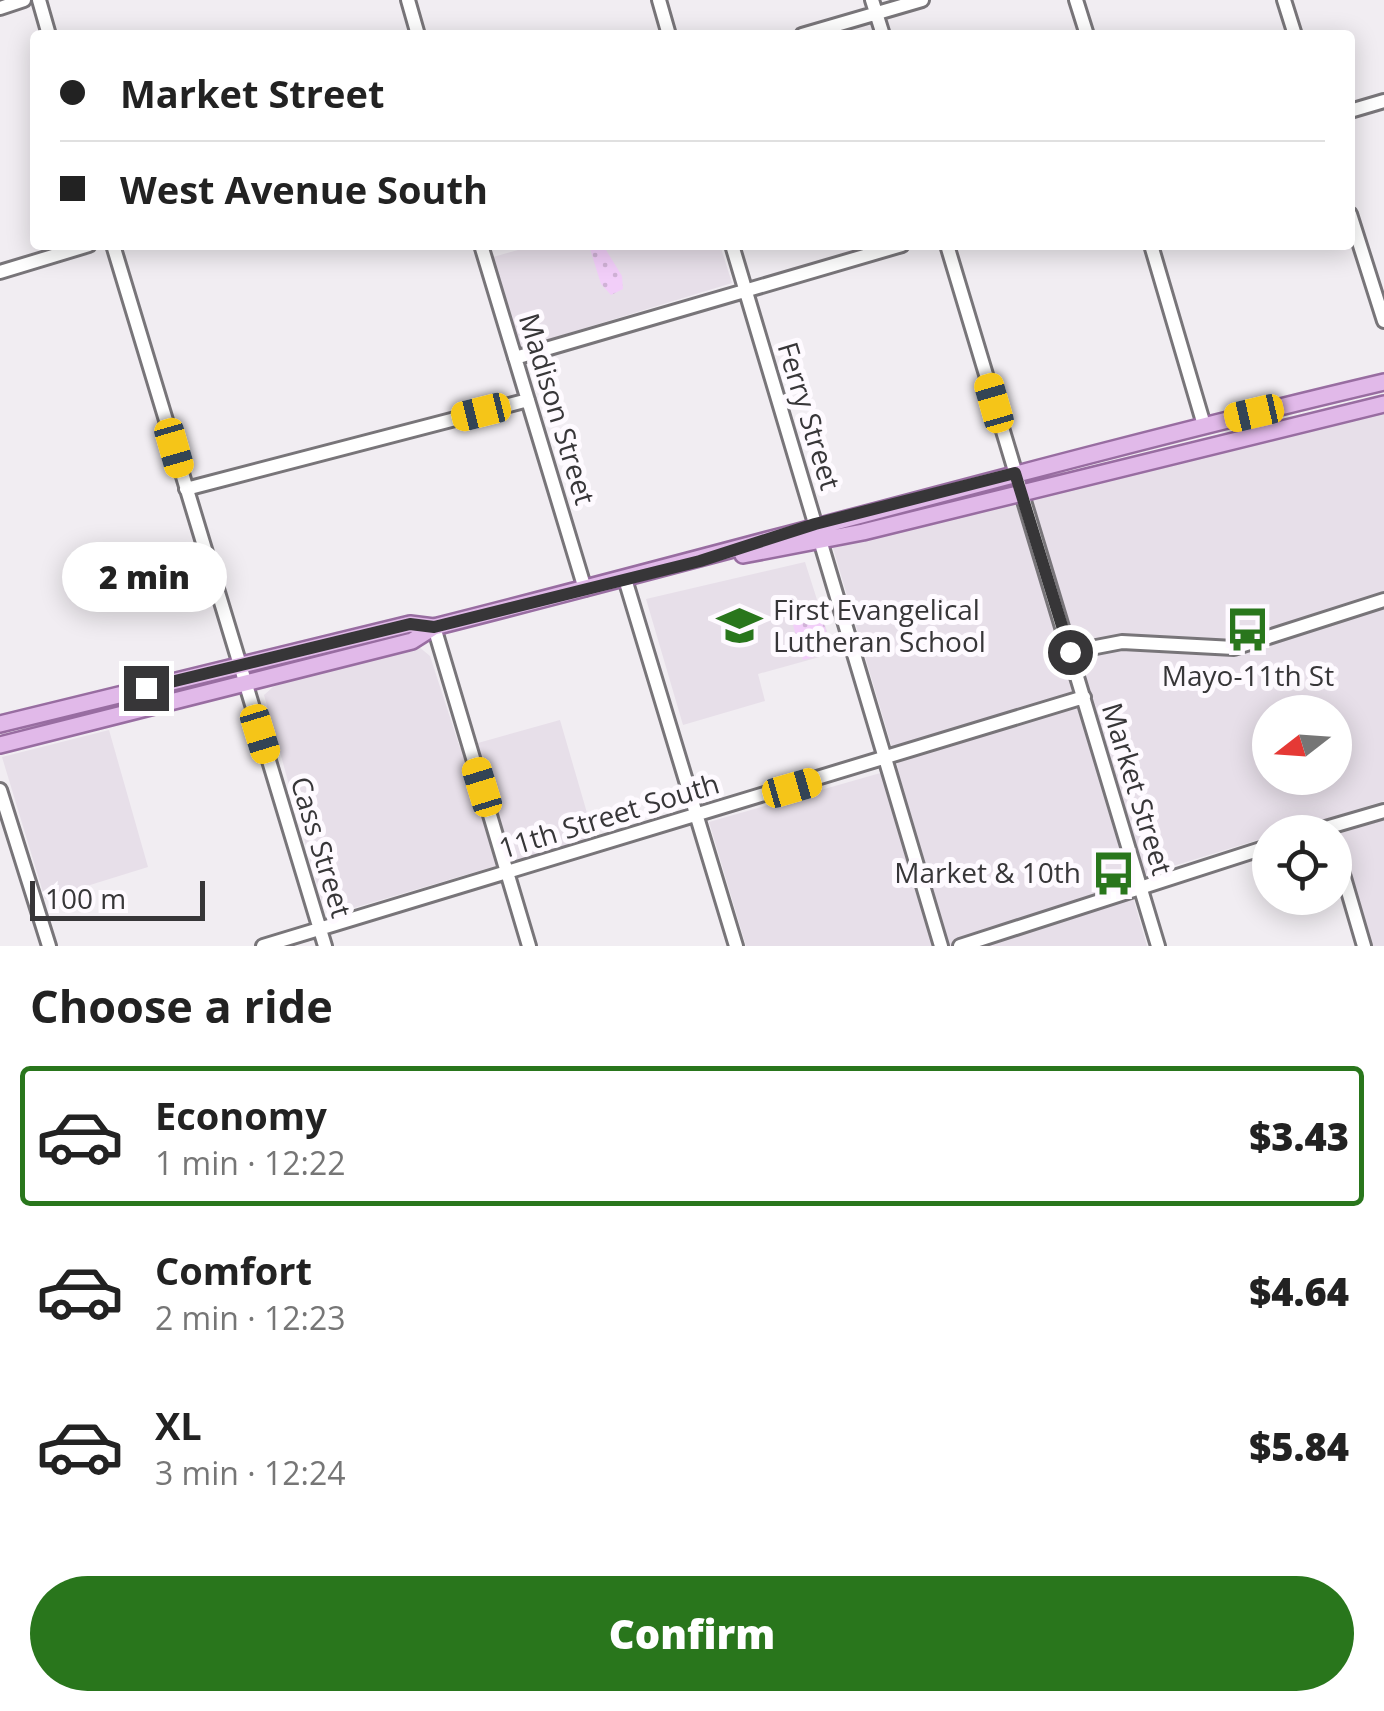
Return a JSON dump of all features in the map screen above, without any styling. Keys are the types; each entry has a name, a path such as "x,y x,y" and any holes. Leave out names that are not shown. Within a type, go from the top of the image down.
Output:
{"main road":[{"path":"0,745 246,686 412,641 434,627 700,561 815,524 1384,382"},
{"path":"700,561 820,542 1384,404"},
{"path":"0,724 410,624 434,627"}],"street":[{"path":"0,8 24,0"},
{"path":"38,0 47,30"},
{"path":"408,0 417,30"},
{"path":"659,0 668,30"},
{"path":"815,30 874,7 922,0"},
{"path":"1076,0 1085,30"},
{"path":"1284,0 1293,30"},
{"path":"1355,109 1384,100"},
{"path":"1355,230 1384,321"},
{"path":"0,272 73,250"},
{"name":"Cass Street","path":"114,250 325,946"},
{"name":"Madison Street","path":"483,250 585,588"},
{"name":"Ferry Street","path":"734,250 941,946"},
{"path":"516,358 885,250"},
{"name":"Market Street","path":"948,250 1158,946"},
{"path":"1152,250 1204,425"},
{"path":"186,489 528,400"},
{"path":"625,579 736,946"},
{"path":"1070,652 1122,642 1234,648 1384,600"},
{"path":"434,627 530,946"},
{"name":"11th Street South","path":"263,946 1084,697"},
{"path":"0,790 49,946"},
{"path":"1352,822 1384,811"},
{"path":"960,946 1252,852"},
{"path":"1352,905 1364,946"}],"shaded area":[{"path":"518,250 722,250 732,283 520,348 493,257"},
{"path":"590,250 606,250 622,276 623,289 611,295 601,284"},
{"path":"1384,412 1384,801 1339,815 1252,815 1252,842 1128,880 1147,946 746,946 709,822 898,768 833,548"},
{"name":"First Evangelical Lutheran School","path":"805,562 834,653 758,674 765,701 683,725 646,599"},
{"path":"820,610 832,652 803,660 791,618"},
{"path":"418,646 430,656 460,748 560,720 594,837 330,915 322,903 264,695 299,677"},
{"path":"109,730 148,867 45,899 2,757"},
{"path":"1384,820 1384,946 1372,946 1352,880 1352,830"}],"place":[{"name":"First Evangelical Lutheran School","path":"740,626"},
{"name":"Mayo-11th St","path":"1248,630"},
{"name":"Market & 10th","path":"1114,873"}],"route":[{"path":"146,688 410,624 434,627 700,561 815,524 1015,473 1070,652"}]}
